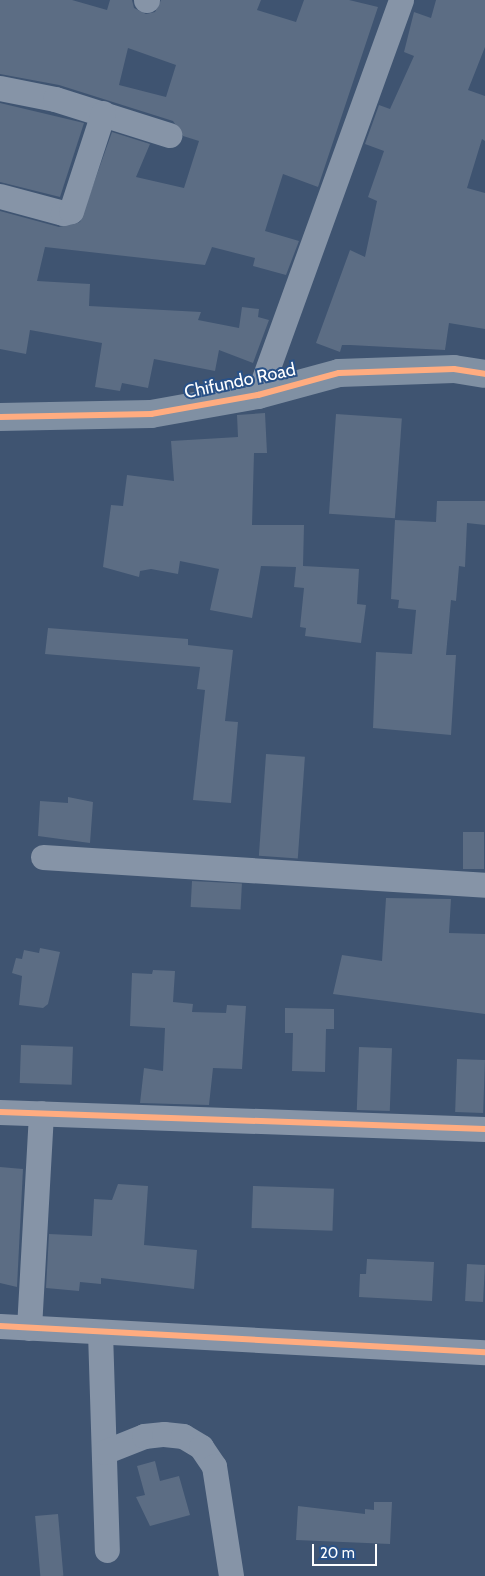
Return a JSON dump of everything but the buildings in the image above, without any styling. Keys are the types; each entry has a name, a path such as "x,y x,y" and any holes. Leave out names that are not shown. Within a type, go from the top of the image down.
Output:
{"street":[{"path":"258,395 401,0"},
{"path":"0,88 103,113 169,135"},
{"path":"0,196 63,213 71,212 103,113"},
{"name":"Chifundo Road","path":"0,417 151,414 258,395 339,372 454,369 485,374"},
{"path":"43,858 485,885"},
{"path":"0,1112 485,1129"},
{"path":"29,1328 41,1113"},
{"path":"0,1326 485,1352"},
{"path":"100,1332 107,1550"},
{"path":"104,1452 144,1436 164,1434 183,1436 201,1447 214,1466 231,1576"}],"cycle path":[{"path":"0,417 151,414 258,395 339,373 454,369 485,374"},
{"path":"0,1112 485,1129"},
{"path":"0,1326 485,1352"}]}
